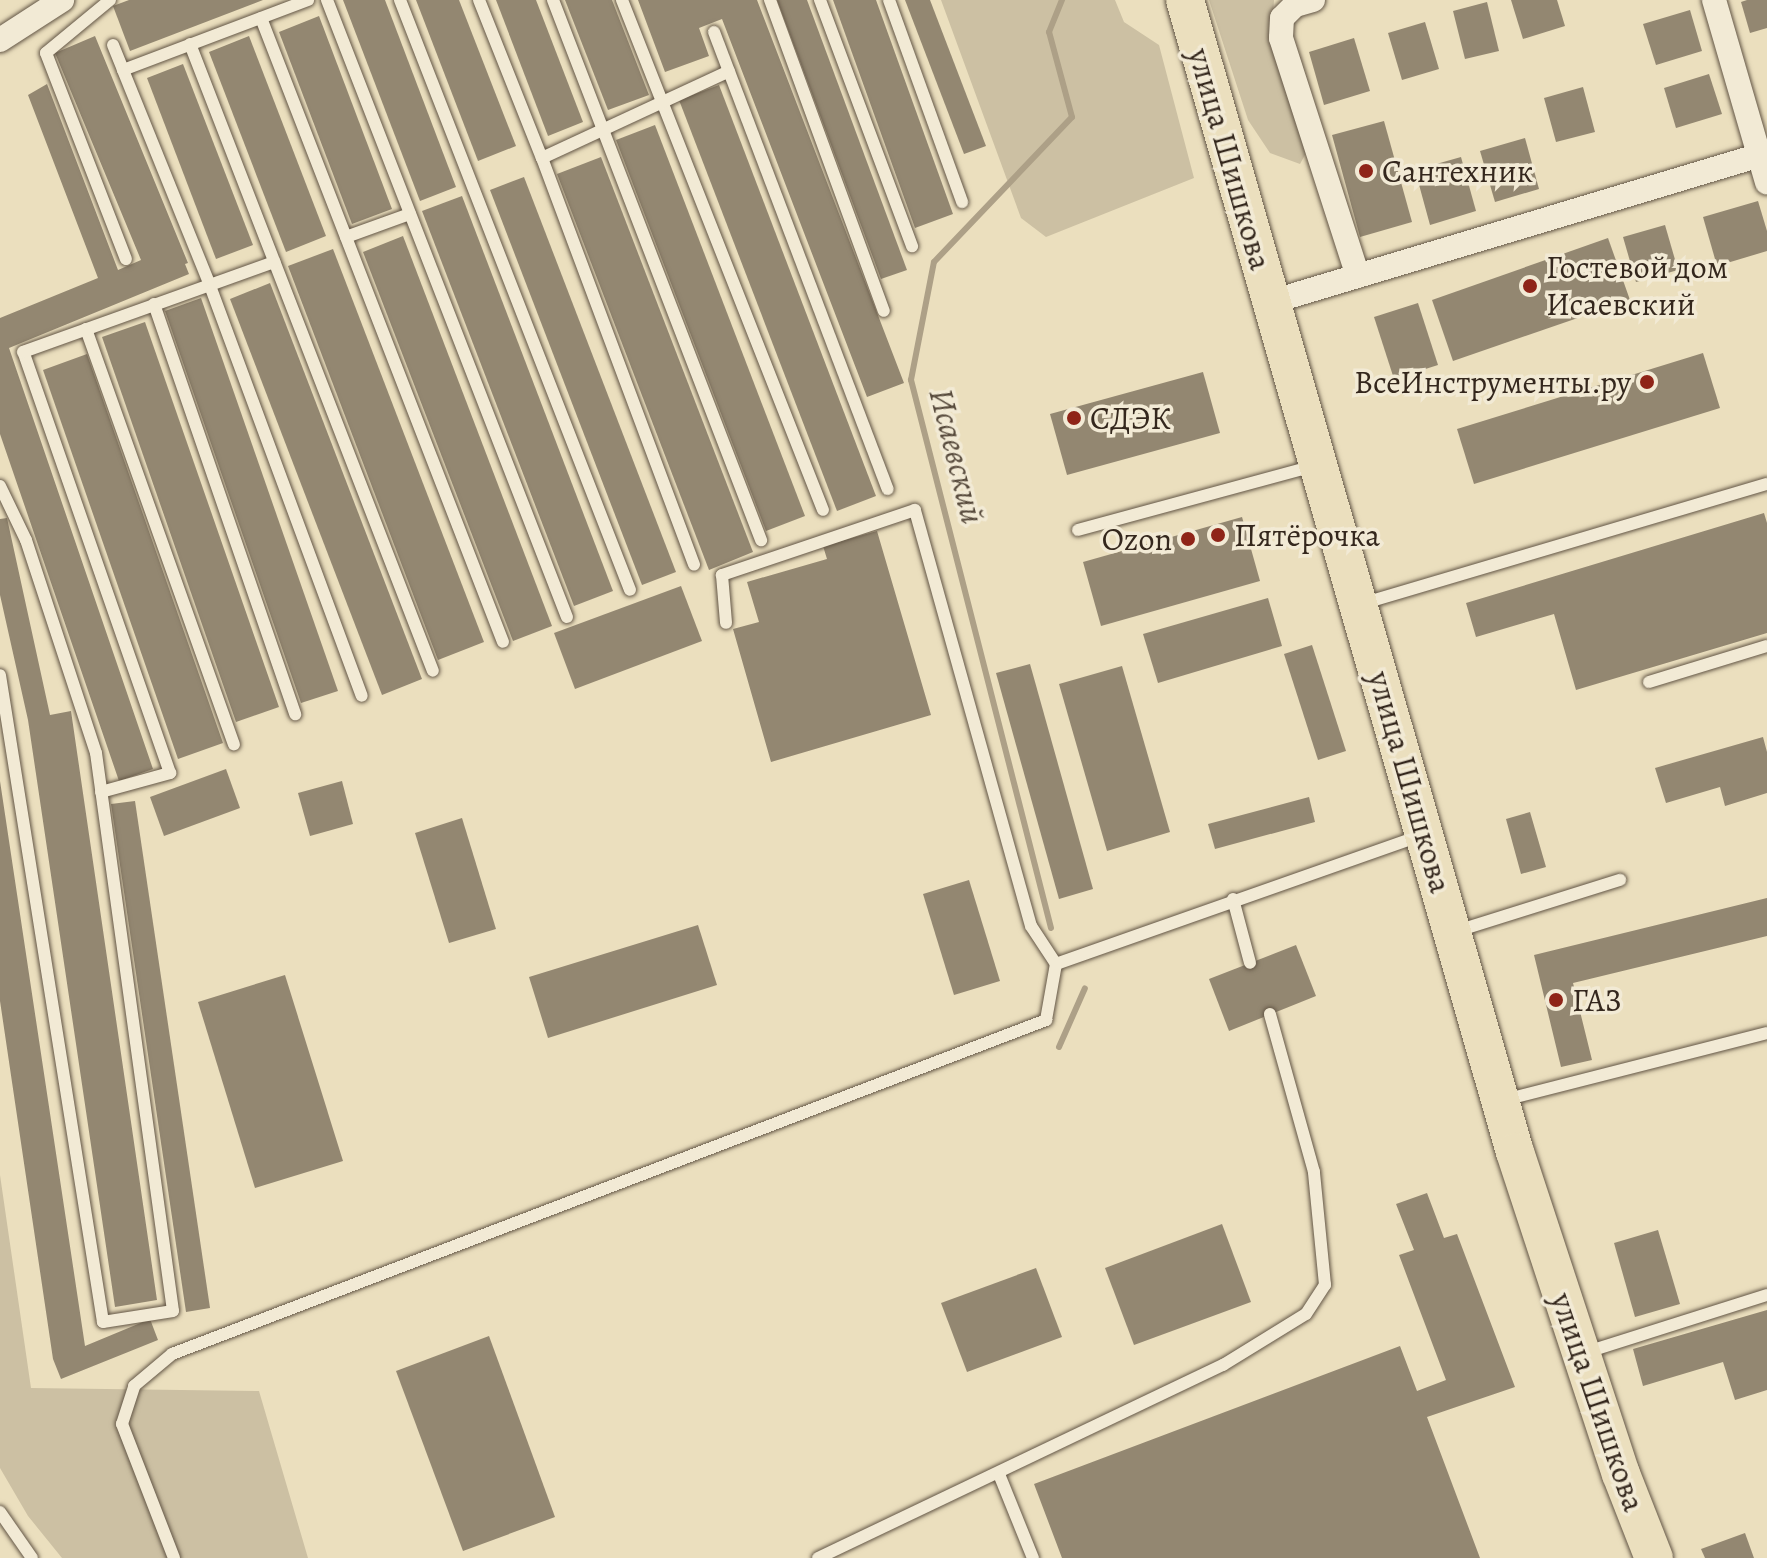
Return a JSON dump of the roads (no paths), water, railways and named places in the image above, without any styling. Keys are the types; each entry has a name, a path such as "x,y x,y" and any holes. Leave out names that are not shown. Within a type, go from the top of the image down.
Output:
{"main road":[{"name":"улица Шишкова","path":"1185,0 1501,1101 1580,1354 1654,1558"}],"street":[{"path":"0,40 62,0"},
{"path":"1313,0 1295,5 1282,18 1281,38 1358,276"},
{"path":"1714,0 1763,154 1767,182"},
{"path":"1271,302 1763,154"}],"lane":[{"path":"110,0 46,53 126,259"},
{"path":"123,70 308,0"},
{"path":"327,0 567,617"},
{"path":"400,0 630,590"},
{"path":"479,0 542,158 694,565"},
{"path":"553,0 761,540"},
{"path":"622,0 823,510"},
{"path":"770,0 884,311"},
{"path":"820,0 912,246"},
{"path":"889,0 962,202"},
{"path":"261,18 503,642"},
{"path":"714,32 888,489"},
{"path":"190,44 433,671"},
{"path":"113,45 209,283 362,696"},
{"path":"542,158 605,132 661,100 729,71"},
{"path":"346,237 410,214"},
{"path":"101,792 170,773 23,352 274,262"},
{"path":"154,304 295,714"},
{"path":"86,329 234,744"},
{"path":"1078,530 1317,465"},
{"path":"1358,605 1767,484"},
{"path":"0,486 26,540 91,739 173,1311 103,1322 0,675"},
{"path":"174,1558 122,1424 134,1386 172,1354 1046,1020 1056,964 1031,926 915,510 722,575 726,623"},
{"path":"1649,682 1767,646"},
{"path":"1056,964 1233,899 1425,834"},
{"path":"1454,932 1620,880"},
{"path":"1233,899 1250,963"},
{"path":"818,1558 1223,1365 1306,1314 1325,1285 1314,1172 1270,1014"},
{"path":"1501,1101 1767,1033"},
{"path":"1580,1354 1767,1295"},
{"path":"999,1474 1033,1558"},
{"path":"0,1512 32,1558"}],"waterway":[{"name":"Исаевский","path":"1051,928 911,380 934,262 1072,117 1049,32 1062,0"},
{"name":"Исаевский","path":"1059,1047 1085,988"}],"place":[{"name":"Сантехник","path":"1366,171"},
{"name":"Гостевой дом Исаевский","path":"1530,286"},
{"name":"ВсеИнструменты.ру","path":"1647,382"},
{"name":"СДЭК","path":"1074,418"},
{"name":"Пятёрочка","path":"1218,535"},
{"name":"Ozon","path":"1188,539"},
{"name":"ГАЗ","path":"1556,1000"}]}
